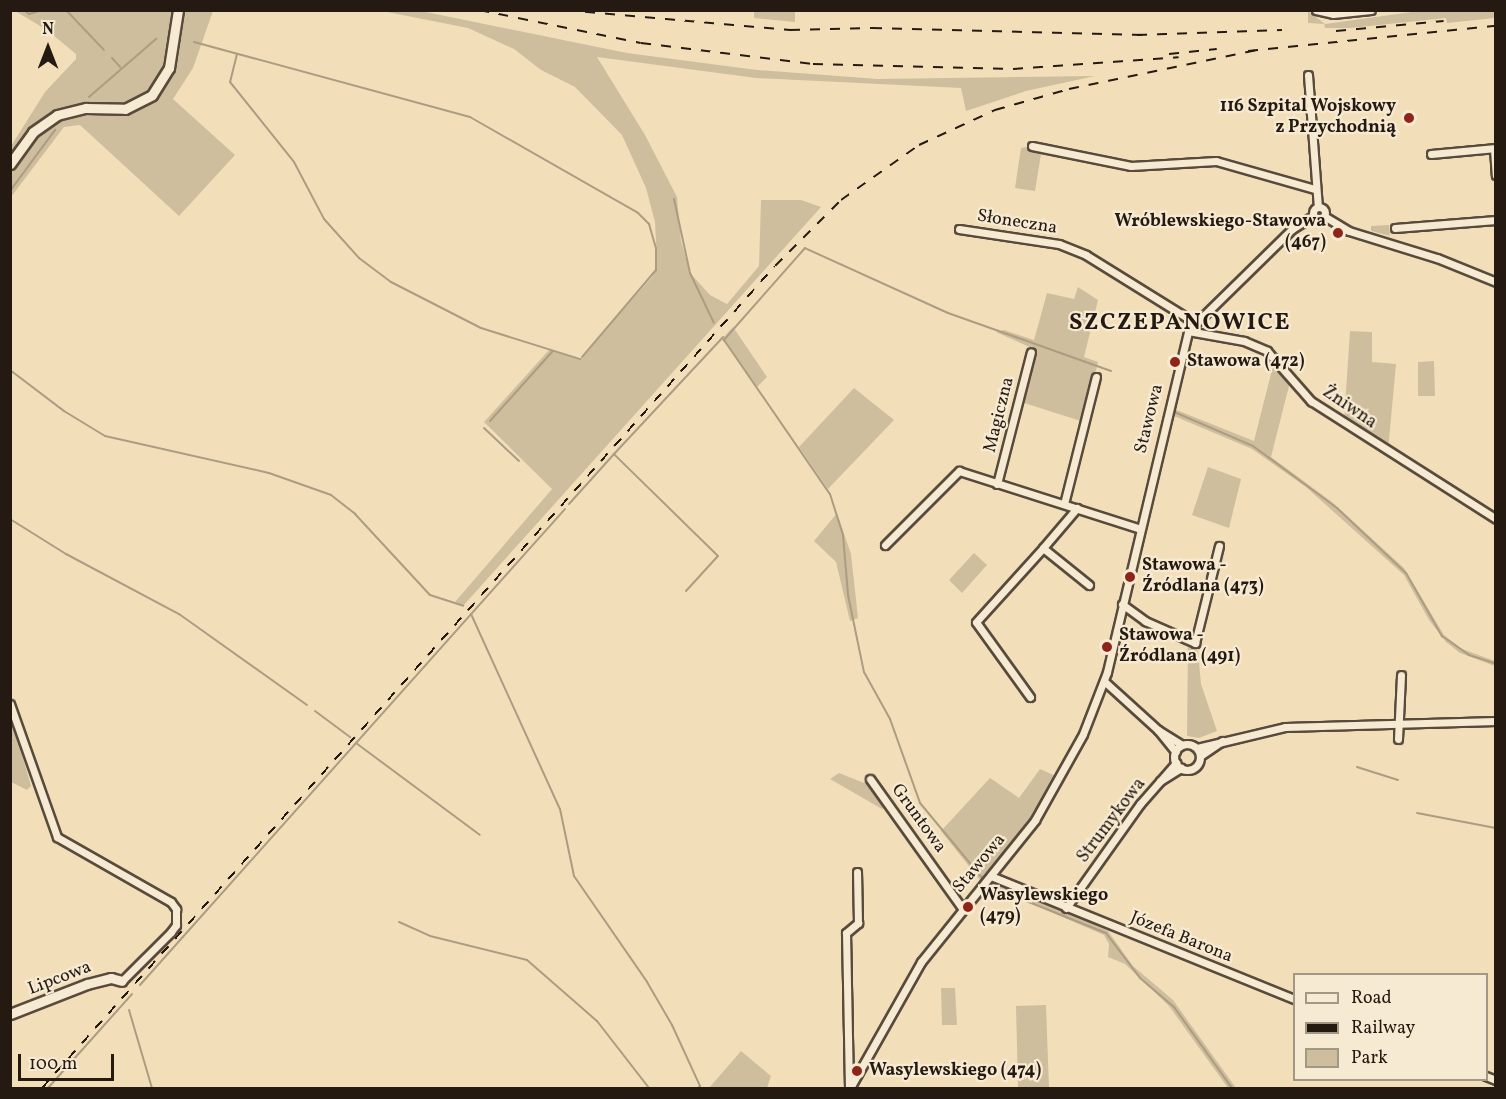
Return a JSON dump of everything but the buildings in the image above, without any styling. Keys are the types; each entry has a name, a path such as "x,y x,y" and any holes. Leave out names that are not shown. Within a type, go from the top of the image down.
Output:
{"main road":[{"path":"10,164 33,132 51,118 82,108 128,108 152,95 169,68 178,10"},
{"name":"Lipcowa","path":"10,1014 94,982 122,981"}],"street":[{"path":"1316,10 1333,14 1371,10"},
{"path":"1308,75 1318,207 1313,216 1317,219 1324,216"},
{"path":"1032,146 1131,166 1216,161 1315,189"},
{"path":"1431,154 1495,149 1496,175"},
{"path":"1318,207 1324,210 1324,216"},
{"name":"Stawowa","path":"850,1089 921,962 962,908 991,876 1055,788 1083,734 1104,681 1138,528 1188,331 1194,322 1292,229 1313,216"},
{"path":"1324,216 1349,231 1437,258 1496,282"},
{"path":"1395,228 1496,220"},
{"name":"Słoneczna","path":"959,229 1068,247 1086,255 1194,322"},
{"name":"Żniwna","path":"1188,331 1244,341 1267,351 1311,401 1496,519"},
{"name":"Magiczna","path":"997,484 1031,352"},
{"path":"1064,504 1096,377"},
{"path":"885,545 959,471 1138,528"},
{"path":"1030,697 976,622 1077,508"},
{"path":"1122,604 1145,621 1195,643 1219,546"},
{"path":"1043,548 1089,585"},
{"path":"1398,739 1401,675"},
{"path":"1104,681 1158,730 1176,752 1179,765 1196,766 1200,756 1222,741"},
{"path":"12,706 57,837 171,902 176,909 176,925 171,932 122,981"},
{"path":"1158,730 1182,745 1197,748 1285,727 1496,721"},
{"path":"1176,752 1182,745"},
{"path":"1197,748 1200,756"},
{"name":"Strumykowa","path":"1066,908 1160,781 1179,765"},
{"name":"Gruntowa","path":"870,779 962,908"},
{"path":"850,1089 845,939 846,933 858,923 857,872"},
{"name":"Józefa Barona","path":"991,876 1293,999"}],"green space":[{"path":"1426,10 1495,11 1495,18 1447,23 1446,18 1350,28 1325,28 1324,24 1308,23 1308,11 1325,24"},
{"path":"15,11 213,11 193,68 173,99 235,155 179,216 80,125 64,127 11,197 11,146 45,92 76,59 76,54 47,30"},
{"path":"382,11 421,11 627,53 757,70 878,79 1095,76 1026,91 966,111 961,88 756,78 597,57 645,135 677,197 681,241 690,273 710,295 727,304 759,266 761,200 801,200 821,207 463,606 455,602 552,489 484,422 549,350 580,359 653,276 657,261 655,222 646,188 622,135 575,87 541,70 514,49 468,28"},
{"path":"754,11 795,11 795,22 754,18"},
{"path":"1032,146 1042,148 1035,191 1015,188 1021,148"},
{"path":"1389,225 1390,236 1371,231 1371,226"},
{"path":"1078,287 1098,300 1084,357 1098,362 1084,422 1021,402 1034,349 996,332 1004,330 1034,340 1047,293 1074,299"},
{"path":"733,327 767,377 757,387 722,339"},
{"path":"1350,331 1372,332 1372,362 1396,364 1388,451 1344,421"},
{"path":"1275,358 1291,378 1271,457 1332,502 1404,568 1444,635 1462,649 1495,661 1495,666 1460,653 1446,642 1429,620 1404,575 1306,487 1252,449 1167,413 1169,407 1254,441"},
{"path":"1434,361 1435,396 1418,396 1418,362"},
{"path":"854,388 894,420 828,489 799,447"},
{"path":"1208,467 1241,479 1229,528 1192,515"},
{"path":"837,513 851,554 858,618 850,621 836,562 814,541"},
{"path":"974,553 987,565 962,593 949,580"},
{"path":"1188,644 1198,651 1201,684 1217,731 1199,738 1187,736"},
{"path":"11,716 31,786 27,790 11,782"},
{"path":"1040,769 1060,778 991,876 1108,931 1133,966 1173,1000 1236,1088 1228,1088 1169,1006 1125,964 1108,957 1109,944 1104,935 1016,897 986,889 990,876 980,880 941,831 990,778 1019,798"},
{"path":"839,773 864,783 871,780 889,805 882,809 830,779"},
{"path":"941,988 955,988 957,1025 942,1025"},
{"path":"1046,1005 1049,1088 1018,1088 1016,1006"},
{"path":"741,1051 771,1076 767,1088 709,1088"}],"waterway":[{"path":"24,10 29,14 43,10"},
{"path":"66,10 104,50"},
{"path":"89,97 156,39"},
{"path":"194,42 470,117 638,213 649,224 656,248 656,270 582,357"},
{"path":"237,54 230,82 294,162 324,219 359,258 391,282 481,328 580,359"},
{"path":"112,58 120,67"},
{"path":"10,191 55,130"},
{"path":"674,199 690,273 714,323"},
{"path":"1111,371 948,313 805,248 724,340 830,494 843,535 848,595 864,672 890,719 920,803 989,886 1106,933 1140,978 1174,1007 1232,1088"},
{"path":"686,591 718,556 614,454 723,337"},
{"path":"490,421 552,352"},
{"path":"10,370 64,411 105,436 269,473 331,495 355,514 430,595 463,606"},
{"path":"1172,411 1253,446 1337,508 1406,573 1442,636 1469,655 1496,664"},
{"path":"484,428 519,461"},
{"path":"569,504 614,454"},
{"path":"140,985 565,509"},
{"path":"10,519 66,554 179,614 307,705"},
{"path":"471,614 560,809 574,876 647,982 672,1025 700,1086 698,1088"},
{"path":"315,711 350,737"},
{"path":"356,743 480,835"},
{"path":"1357,767 1398,780"},
{"path":"1417,813 1496,828"},
{"path":"399,922 430,936 527,960 597,1021 649,1088"},
{"path":"48,1088 132,994"},
{"path":"129,1010 152,1088"}],"railway":[{"path":"479,10 641,43 813,64 1013,69 1179,57"},
{"path":"565,10 790,30 872,28 1144,35"},
{"path":"1336,31 1444,21"},
{"path":"1248,51 1496,26"},
{"path":"1137,35 1282,30"},
{"path":"1169,54 1217,49"},
{"path":"42,1088 775,266 841,200 919,145 995,110 1069,89 1257,50"}],"place":[{"name":"116 Szpital Wojskowy z Przychodnią","path":"1409,118"},
{"name":"Wróblewskiego-Stawowa (467)","path":"1338,233"},
{"name":"Stawowa (472)","path":"1175,362"},
{"name":"Stawowa - Źródlana (473)","path":"1130,577"},
{"name":"Stawowa - Źródlana (491)","path":"1107,647"},
{"name":"Wasylewskiego (479)","path":"968,907"},
{"name":"Wasylewskiego (474)","path":"857,1071"}],"district":[{"name":"SZCZEPANOWICE","path":"1180,324"}]}
